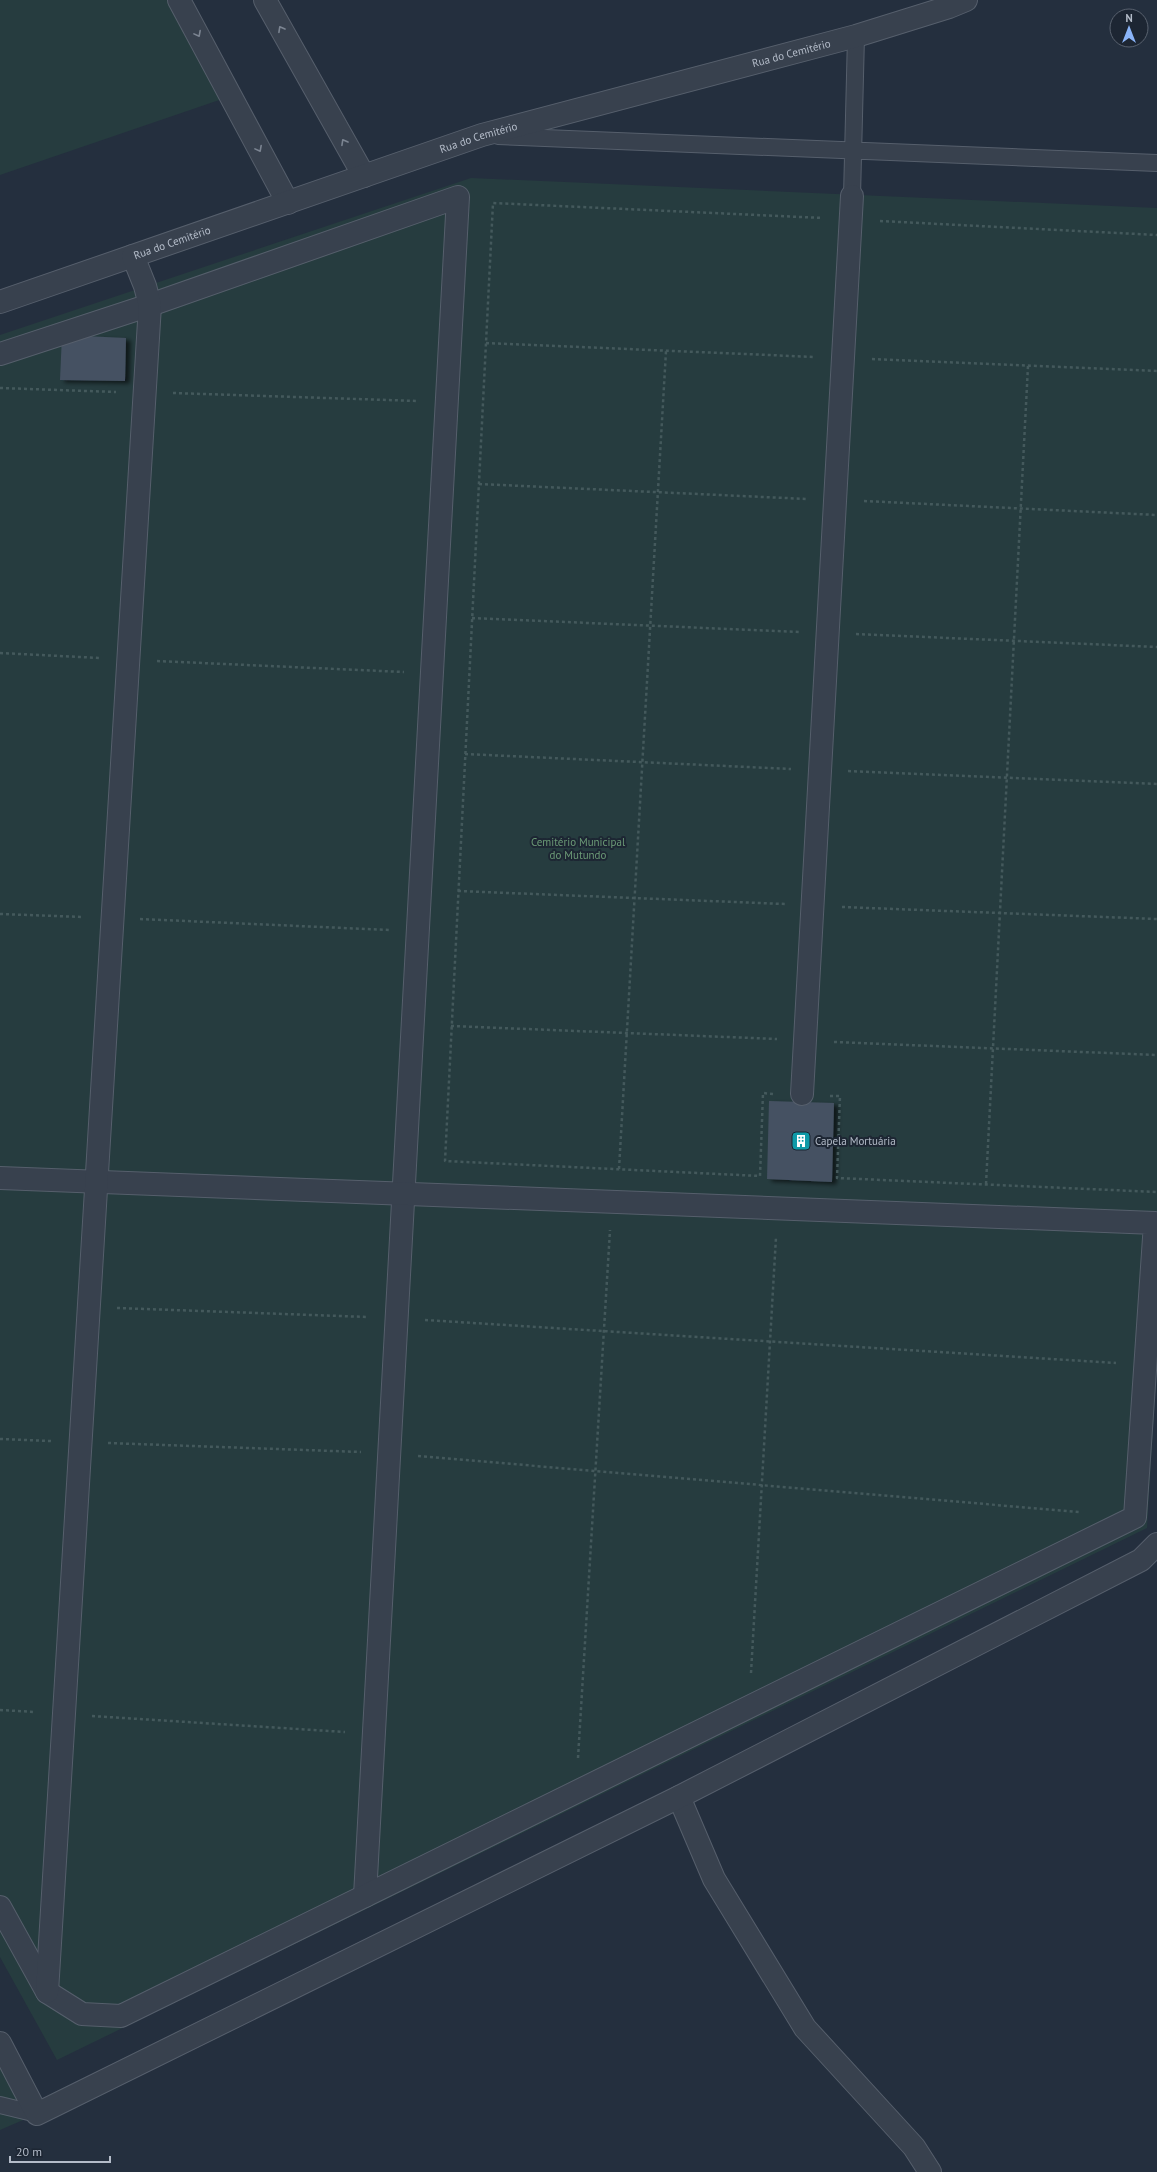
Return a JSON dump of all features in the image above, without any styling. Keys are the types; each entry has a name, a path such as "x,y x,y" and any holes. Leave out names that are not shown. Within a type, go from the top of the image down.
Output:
{"street":[{"path":"179,0 288,202"},
{"path":"265,0 364,176"},
{"name":"Rua do Cemitério","path":"0,302 482,135 856,36 949,8 966,0"},
{"path":"802,1094 852,196"},
{"path":"0,354 147,296 458,197 365,1896"},
{"path":"47,1992 144,393 147,296 133,256"},
{"path":"0,1178 1155,1223 1135,1517 121,2016 82,2014 47,1992 0,1907"},
{"path":"0,2043 37,2114 679,1797 1141,1560 1157,1544"},
{"path":"679,1797 714,1879 805,2028 914,2148 930,2172"}],"lane":[{"path":"852,196 856,36"},
{"path":"482,135 1157,163"},
{"path":"0,2104 37,2114"}],"path":[{"path":"493,203 445,1161 760,1176 764,1093 802,1094 840,1096 837,1178 1157,1192"},
{"path":"619,1169 666,351"},
{"path":"986,1184 1028,366"},
{"path":"0,388 447,402"},
{"path":"0,653 432,673"},
{"path":"0,914 418,931"},
{"path":"576,1792 612,1202"},
{"path":"749,1707 778,1208"},
{"path":"88,1307 396,1318 1146,1364"},
{"path":"0,1439 390,1453 1080,1512"},
{"path":"0,1710 374,1734"}],"green space":[{"path":"0,0 179,0 231,96 0,175"},
{"name":"Cemitério Municipal do Mutundo","path":"471,178 1157,208 1157,1362 1147,1528 57,2060 0,1957 0,335"},
{"path":"0,2043 37,2114 0,2130"}],"building":[{"path":"62,335 126,338 125,381 60,380"},
{"name":"Capela Mortuária","path":"769,1101 834,1103 832,1182 767,1179"}],"place":[{"name":"Capela Mortuária","path":"801,1141"}]}
